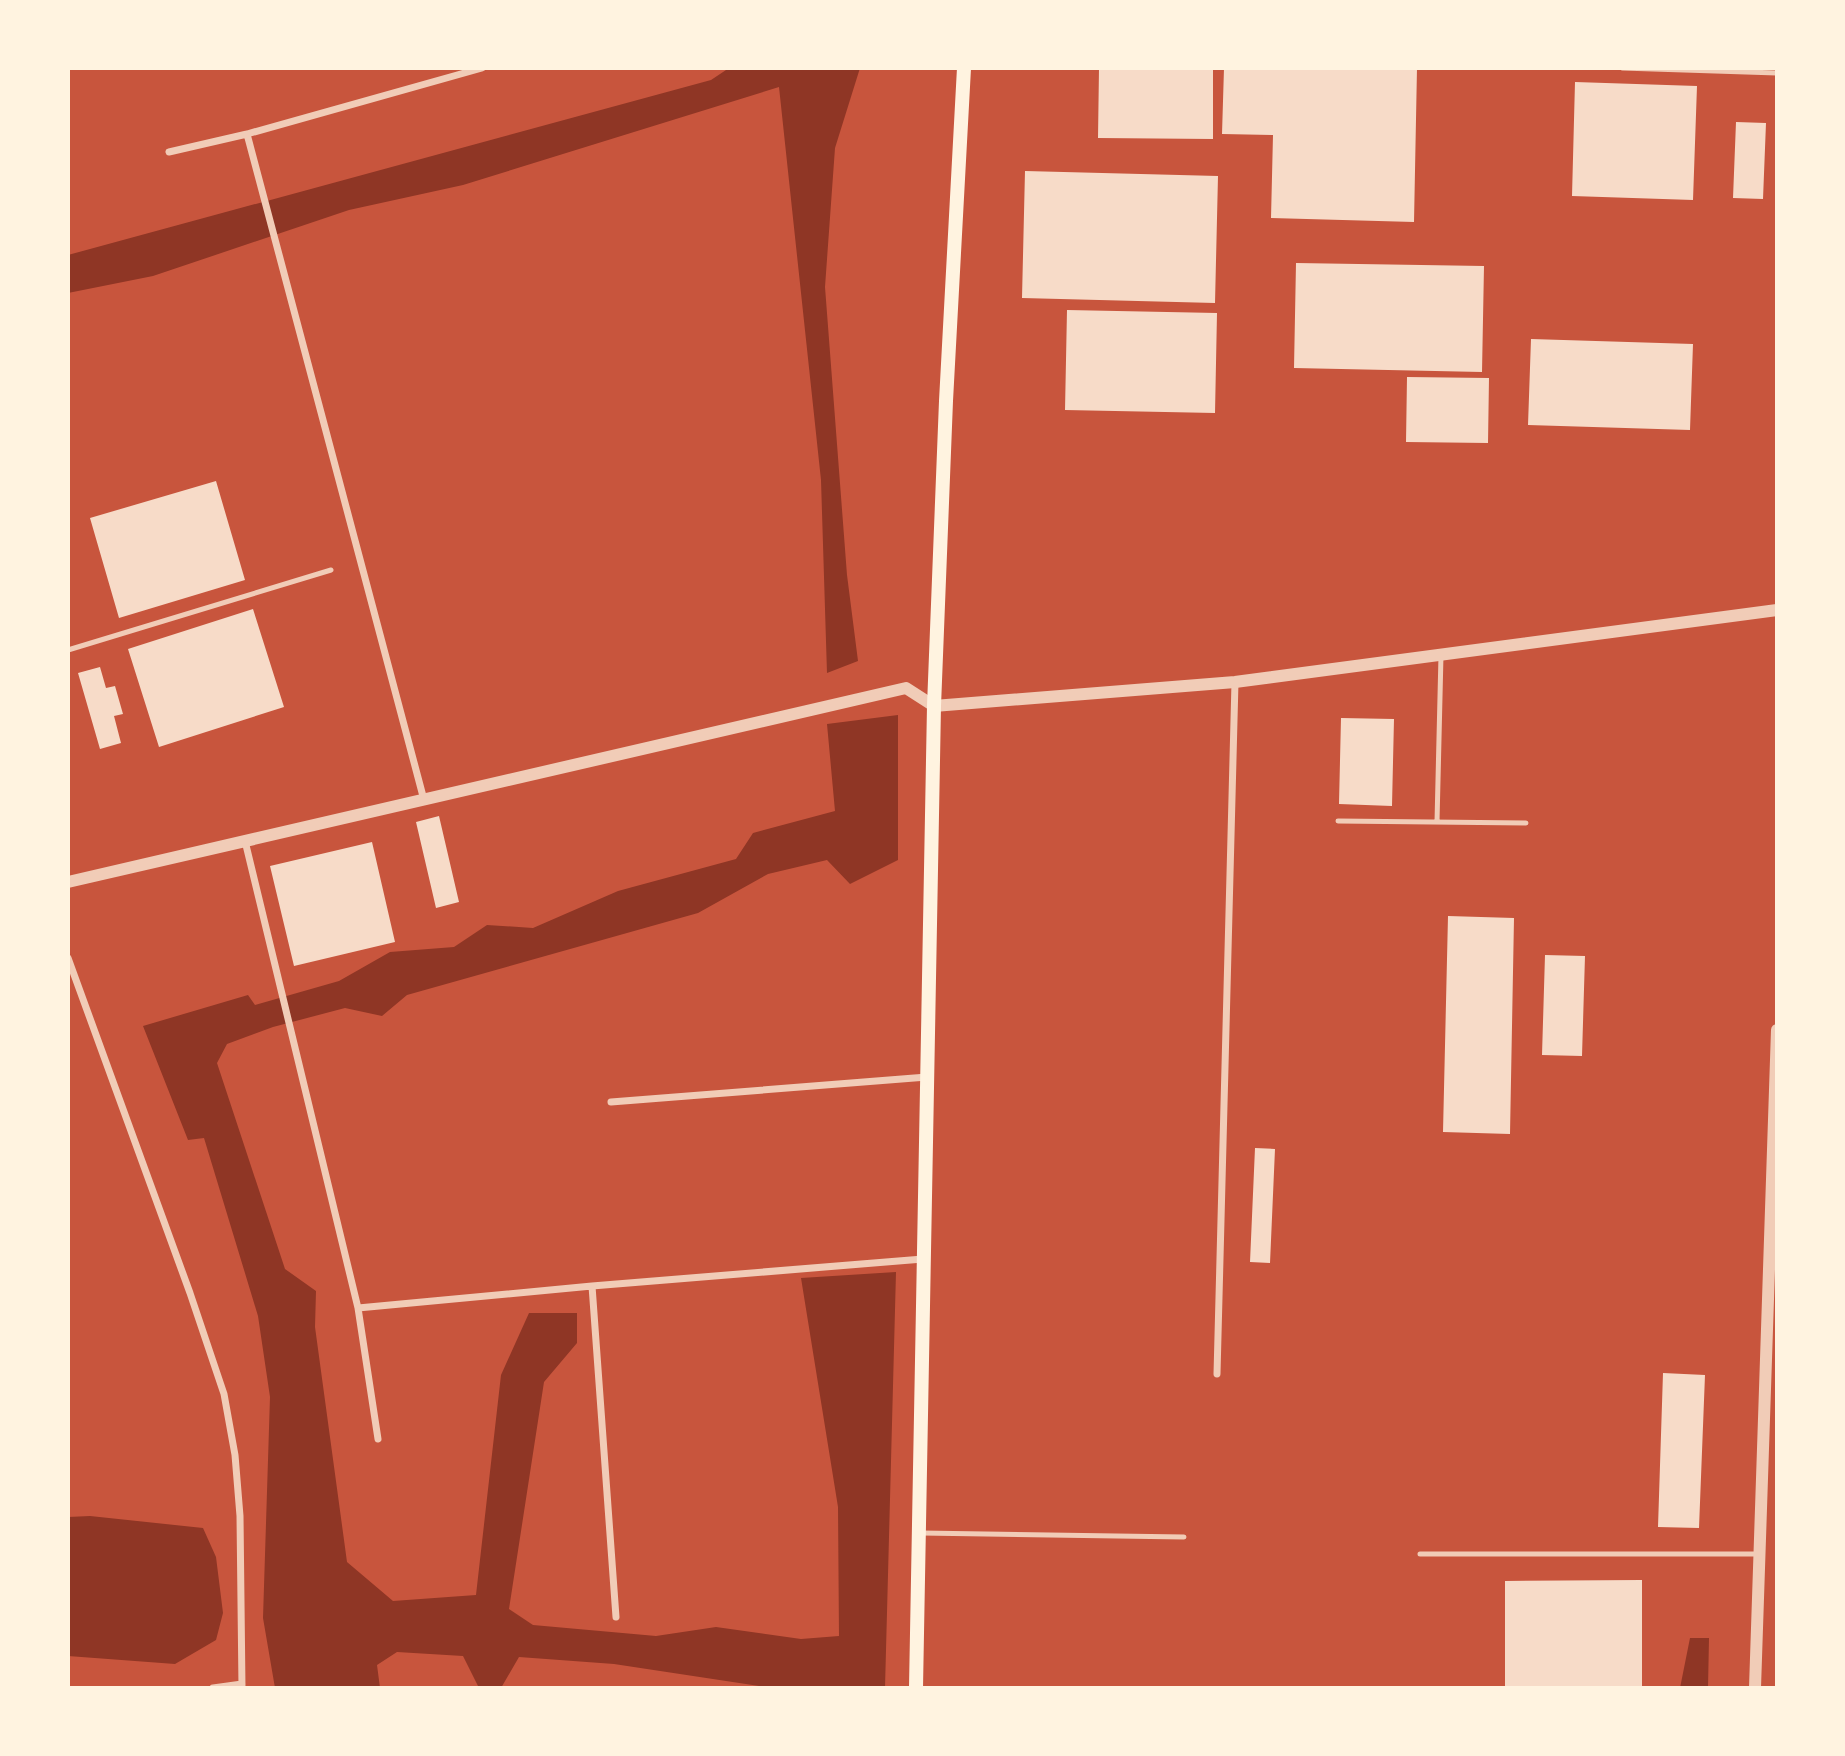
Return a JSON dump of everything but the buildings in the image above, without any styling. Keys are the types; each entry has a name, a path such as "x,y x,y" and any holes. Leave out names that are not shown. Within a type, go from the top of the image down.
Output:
{"main road":[{"path":"916,1688 934,706 946,401 964,68"}],"street":[{"path":"169,152 247,134 482,68"},
{"path":"247,134 424,800"},
{"path":"68,882 906,688 934,706 1235,682 1777,611"},
{"path":"1217,1374 1235,682"},
{"path":"246,841 358,1308 378,1438"},
{"path":"68,957 224,1394 235,1455 240,1517 242,1686 213,1688"},
{"path":"1755,1688 1777,1030"},
{"path":"611,1102 927,1077"},
{"path":"358,1308 923,1259"},
{"path":"592,1286 616,1617"}],"lane":[{"path":"1622,68 1777,73"},
{"path":"68,650 331,570"},
{"path":"1437,822 1441,655"},
{"path":"1338,821 1526,824"},
{"path":"919,1533 1184,1537"},
{"path":"1420,1555 1759,1554"}],"shaded area":[{"path":"729,68 860,68 835,148 825,287 847,575 858,661 827,673 821,480 779,87 463,185 349,210 153,276 68,293 68,255 711,80"},
{"path":"898,715 898,860 850,884 827,860 768,874 698,913 407,995 382,1016 345,1008 273,1027 227,1044 217,1063 285,1269 316,1291 315,1327 347,1562 393,1601 476,1595 501,1375 529,1313 577,1313 577,1343 544,1382 509,1609 533,1625 656,1636 716,1627 801,1639 839,1636 838,1507 801,1278 896,1272 885,1688 772,1688 614,1664 519,1657 501,1688 479,1688 463,1656 397,1652 377,1665 380,1688 275,1688 263,1618 270,1397 258,1316 204,1138 188,1140 143,1026 248,995 255,1005 339,981 390,952 454,947 487,925 533,928 618,891 736,859 753,833 835,811 827,724"},
{"path":"90,1516 203,1528 216,1557 223,1613 216,1640 175,1664 68,1656 68,1517"},
{"path":"1690,1638 1709,1638 1708,1688 1680,1688"}]}
